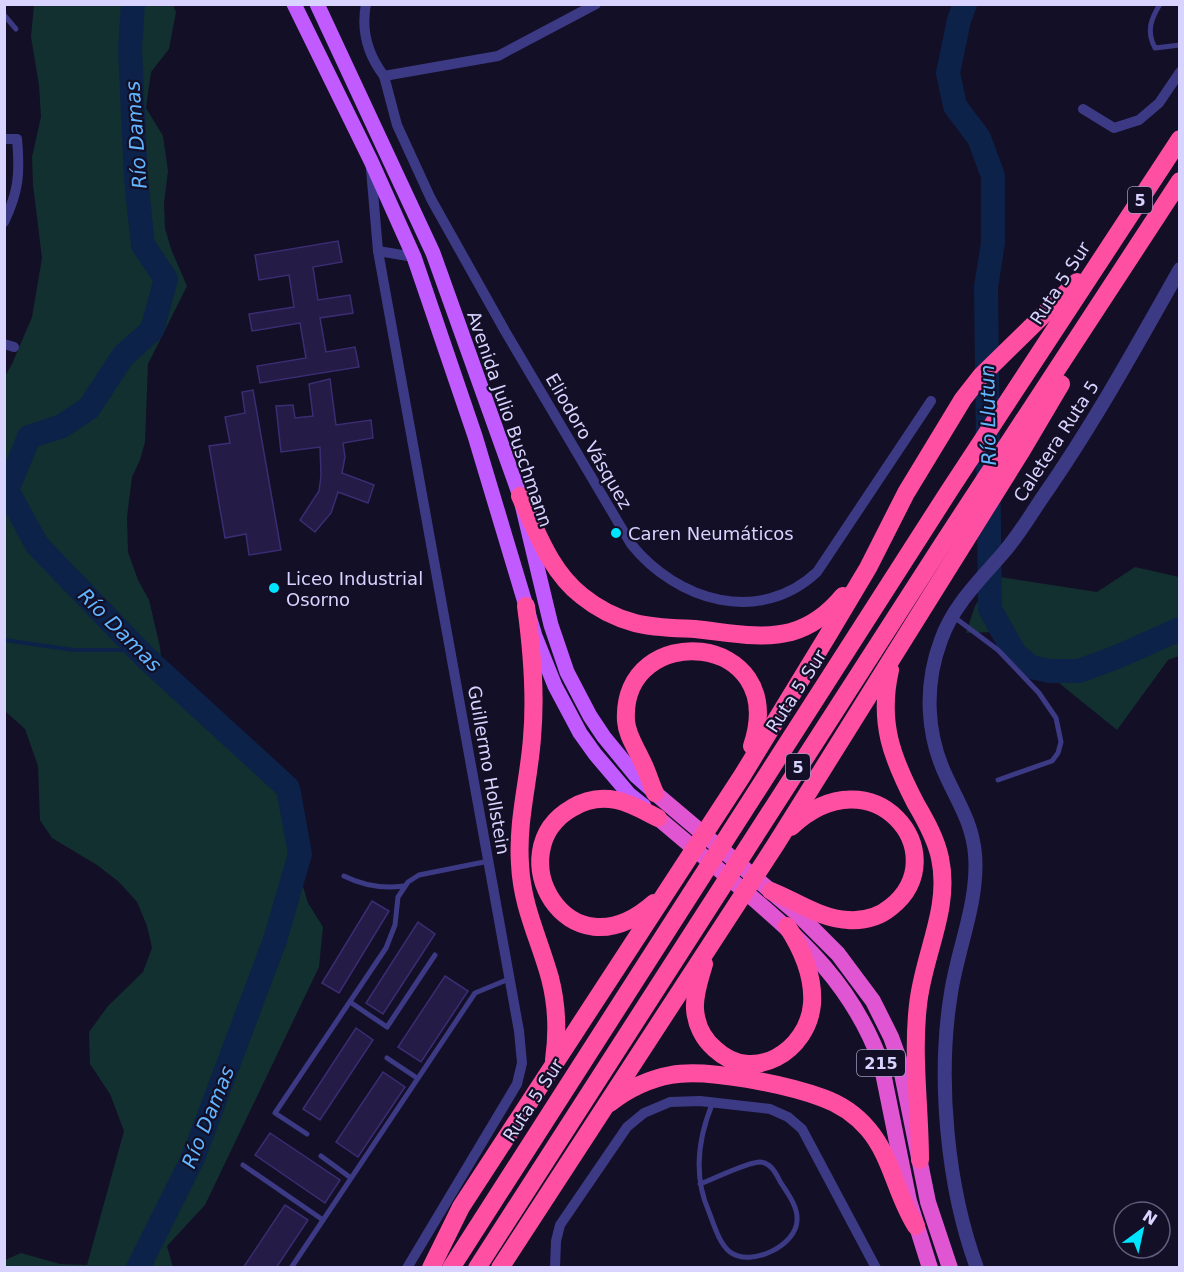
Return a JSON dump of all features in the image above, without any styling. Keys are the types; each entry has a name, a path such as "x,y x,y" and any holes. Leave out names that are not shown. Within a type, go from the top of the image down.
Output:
{"highway":[{"name":"Ruta 5 Sur","path":"451,1268 1179,140"},
{"name":"5","path":"477,1268 935,555 1179,182"},
{"path":"431,1268 461,1207 742,776 868,568 906,493 963,399 1014,341 1100,260"},
{"path":"500,1268 776,844 1043,416 1124,269"},
{"path":"520,496 551,562 570,585 606,612 636,623 759,636 782,634 806,626 829,611 868,568"},
{"path":"526,606 532,649 534,714 530,761 520,825 520,867 526,908 553,992 557,1027 554,1065"},
{"path":"655,793 642,759 627,731 626,710 632,689 644,671 661,658 681,651 704,651 725,658 735,665 750,682 758,704 758,725 742,776"},
{"path":"894,655 885,700 889,742 897,768 935,841 943,885 940,914 921,983 916,1019 920,1160"},
{"name":"Avenida Julio Buschmann","path":"655,793 686,831"},
{"path":"668,889 652,905 631,920 600,928 579,923 560,910 547,893 540,872 541,851 548,831 561,815 578,804 598,799 618,800 686,831 765,897 827,916 858,920 877,915 896,903 908,886 914,869 913,849 900,823 878,805 860,799 841,800 819,807 796,823 776,844"},
{"name":"215","path":"765,897 838,954 873,1001 887,1028 899,1059 931,1212 950,1268"},
{"name":"215","path":"765,897 787,926 847,993 873,1041 887,1084 898,1150 916,1226 930,1268"},
{"path":"712,943 695,999 699,1027 710,1045 724,1057 747,1064 767,1062 784,1054 798,1041 812,1008 812,990 805,961 787,926"},
{"path":"601,1110 620,1095 641,1084 663,1076 687,1072 703,1072 784,1087 823,1098 852,1115 877,1140 907,1212 916,1226"}],"main road":[{"path":"294,4 371,161 414,257 475,436 526,606 551,678 580,733 617,781 658,818"},
{"name":"Avenida Julio Buschmann","path":"317,4 433,253 520,496 551,625 567,672 604,737 636,776 655,793"}],"street":[{"name":"Eliodoro Vásquez","path":"366,4 364,22 368,46 384,76 397,125 431,198 505,331 631,544 651,567 675,584 705,596 754,602 788,593 808,580 817,572 931,401"},
{"path":"384,76 498,56 596,4"},
{"path":"1083,109 1114,128 1139,120 1160,103 1179,72"},
{"path":"4,140 17,139 20,165 15,200 4,222"},
{"name":"Guillermo Hollstein","path":"371,161 378,251 489,861 519,1031 522,1063 517,1084 407,1268"},
{"path":"378,251 414,257"},
{"name":"Caletera Ruta 5","path":"977,1268 956,1186 945,1088 945,1053 951,995 972,898 975,852 963,807 941,765 934,741 930,717 930,684 933,668 950,619 974,585 1006,550 1059,474 1113,387 1179,269"},
{"path":"555,1268 556,1241 560,1225 627,1127 645,1113 670,1102 700,1101 770,1109 788,1117 802,1129 876,1268"}],"lane":[{"path":"1160,4 1150,19 1150,38 1155,48 1179,45"},
{"path":"4,15 16,29"},
{"path":"950,619 998,650 1039,693 1056,718 1061,742 1058,753 1052,761 998,780"},
{"path":"307,1134 275,1113 386,948 395,925 398,897 404,886 419,875 489,861"},
{"path":"344,876 373,886 404,886"},
{"path":"350,1002 387,1027 435,955"},
{"path":"291,1268 475,993 509,979"},
{"path":"387,1058 417,1078"},
{"path":"700,1184 753,1163 766,1164 773,1168 795,1206 798,1218 795,1230 785,1242 759,1257 743,1258 735,1255 722,1242 703,1198 700,1184 701,1143 713,1102"},
{"path":"321,1156 351,1178"},
{"path":"243,1165 323,1220"}],"green space":[{"path":"34,5 173,5 176,12 169,49 151,72 146,108 163,136 168,171 164,203 165,228 171,249 187,286 148,364 145,442 132,477 127,517 128,552 138,580 149,600 160,647 162,667 168,682 202,715 228,732 245,747 261,769 283,804 294,829 301,855 302,883 308,903 323,927 319,967 205,1205 167,1246 173,1267 5,1267 5,1260 21,1253 60,1264 87,1265 124,1131 110,1094 90,1064 89,1032 108,1006 143,972 152,948 147,926 137,902 119,882 97,865 52,838 40,820 38,766 25,729 5,711 5,376 32,317 42,258 32,157 41,117 39,85 31,37"},
{"path":"1135,567 1179,577 1179,656 1168,660 1117,730 996,632 966,633 975,606 993,576 1097,592"}],"building":[{"path":"338,241 342,262 313,267 318,300 350,295 353,313 320,318 326,352 355,347 359,367 260,383 257,366 306,358 300,323 252,331 249,314 294,307 289,275 259,280 255,255"},
{"path":"330,379 336,425 371,420 373,438 343,443 345,457 342,473 374,485 368,503 338,492 331,513 315,532 300,520 319,491 320,447 281,452 276,406 293,405 295,418 313,416 309,384"},
{"path":"253,390 281,550 249,555 246,534 225,538 209,446 230,443 225,417 245,413 242,392"},
{"path":"372,901 389,911 339,993 322,983"},
{"path":"418,922 435,934 383,1014 366,1003"},
{"path":"445,976 468,991 421,1062 398,1047"},
{"path":"356,1028 373,1040 320,1120 303,1109"},
{"path":"383,1072 405,1087 358,1157 336,1142"},
{"path":"270,1133 340,1180 325,1203 255,1155"},
{"path":"285,1205 308,1220 276,1268 243,1268"}],"waterway":[{"name":"Río Damas","path":"133,4 130,49 136,179 143,245 166,279 152,330 123,356 89,408 62,426 29,437 7,490 37,545 146,658 288,788 300,854 275,940 193,1158 138,1268"},
{"name":"Río Llutun","path":"965,4 959,20 948,73 955,106 979,138 993,176 993,243 986,287 990,609 1015,654 1031,667 1050,671 1079,671 1180,629"},
{"path":"4,640 74,650 138,650"}],"place":[{"name":"Caren Neumáticos","path":"616,533"},
{"name":"Liceo Industrial Osorno","path":"274,588"}]}
